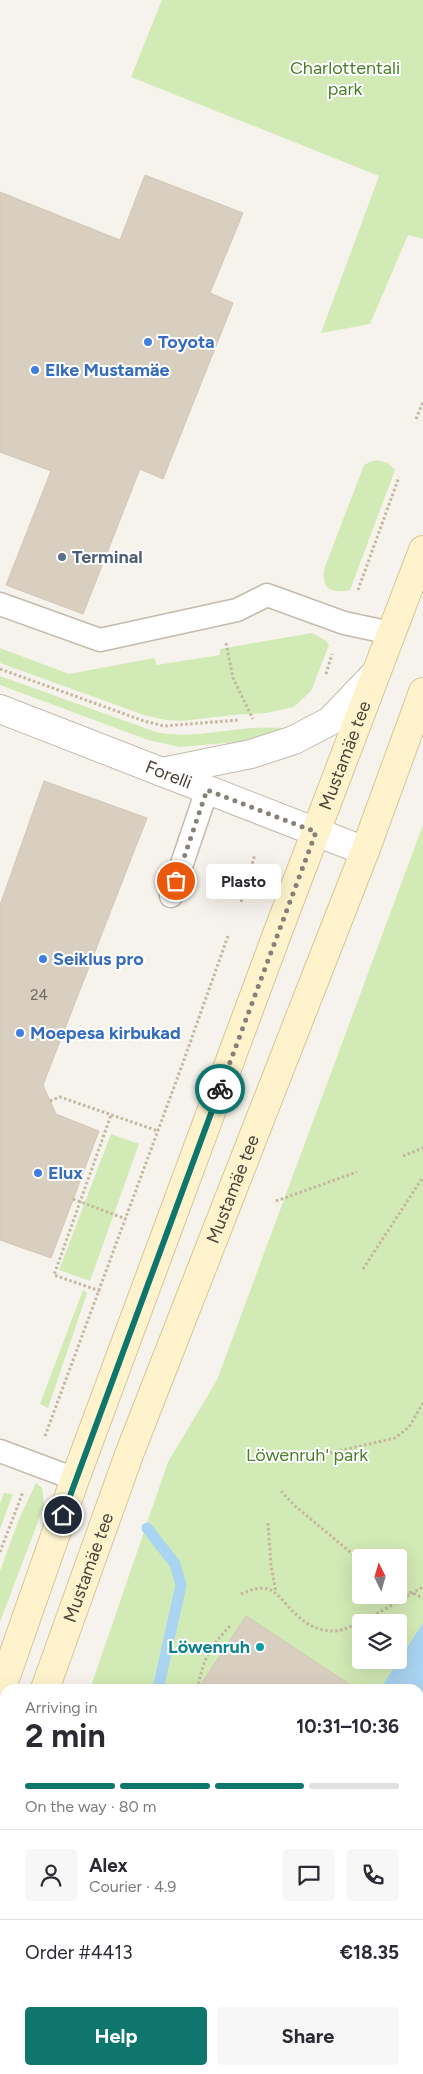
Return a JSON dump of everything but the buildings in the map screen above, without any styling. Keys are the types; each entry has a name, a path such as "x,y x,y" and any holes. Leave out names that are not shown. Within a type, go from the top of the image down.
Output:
{"main road":[{"name":"Mustamäe tee","path":"3,1684 75,1479 423,550"},
{"name":"Mustamäe tee","path":"47,1684 130,1452 365,850 423,692"}],"street":[{"path":"162,772 251,754 294,740 330,721 376,673"},
{"name":"Forelli","path":"0,708 365,850"}],"lane":[{"path":"0,604 100,640 237,610 267,595 344,623 391,633"},
{"path":"171,896 207,790"},
{"path":"0,1451 75,1479"}],"path":[{"path":"416,419 423,402"},
{"path":"358,590 399,477"},
{"path":"219,614 233,678 253,720"},
{"path":"0,669 144,721 164,726 241,720"},
{"path":"247,720 260,720"},
{"path":"240,902 255,854"},
{"path":"43,1441 100,1291 228,936"},
{"path":"50,1101 60,1097 158,1131"},
{"path":"100,1291 54,1275 111,1115"},
{"path":"404,1156 423,1148"},
{"path":"276,1201 357,1172"},
{"path":"363,1269 423,1177"},
{"path":"73,1199 126,1219"},
{"path":"292,1462 395,1438 409,1427 423,1403"},
{"path":"0,1552 24,1487"},
{"path":"281,1491 295,1506 352,1553"},
{"path":"268,1523 270,1558 276,1592 301,1621 317,1630 337,1632 356,1625 423,1588"},
{"path":"241,1594 252,1589 264,1588 276,1592"},
{"path":"408,1592 423,1598"},
{"path":"197,1684 204,1660 216,1640 232,1625"}],"green space":[{"name":"Charlottentali park","path":"162,0 423,0 423,239 408,235 370,324 321,333 379,176 131,77"},
{"path":"378,460 388,463 395,470 350,590 332,590 325,585 325,567 364,465"},
{"path":"312,633 325,640 329,645 311,691 294,707 266,713 181,721 166,720 144,715 0,663 0,648 69,674 154,658 157,665 220,655 220,649"},
{"path":"0,676 156,732 187,735 250,728 282,728 269,734 238,742 180,747 148,740 0,685"},
{"name":"Löwenruh' park","path":"423,825 423,1684 92,1684 168,1462 217,1380"},
{"path":"111,1134 139,1144 90,1281 59,1270"},
{"path":"83,1290 87,1293 48,1408 40,1404"},
{"path":"36,1483 42,1488 44,1506 0,1622 0,1571 19,1519"},
{"path":"4,1493 13,1494 0,1529 0,1504"}],"water":[{"path":"423,1623 423,1684 383,1684 393,1669 407,1669 407,1648"}],"waterway":[{"path":"147,1528 175,1564 181,1585 159,1684"}],"way so far":[{"path":"176,881 207,790 316,832 220,1089"}],"place":[{"name":"Toyota","path":"148,342"},
{"name":"Elke Mustamäe","path":"35,370"},
{"name":"Terminal","path":"62,557"},
{"name":"Plasto","path":"176,881"},
{"name":"Seiklus pro","path":"43,959"},
{"name":"Moepesa kirbukad","path":"20,1033"},
{"name":"Elux","path":"38,1173"},
{"name":"Löwenruh","path":"260,1647"}],"route":[{"path":"63,1515 220,1089"}]}
